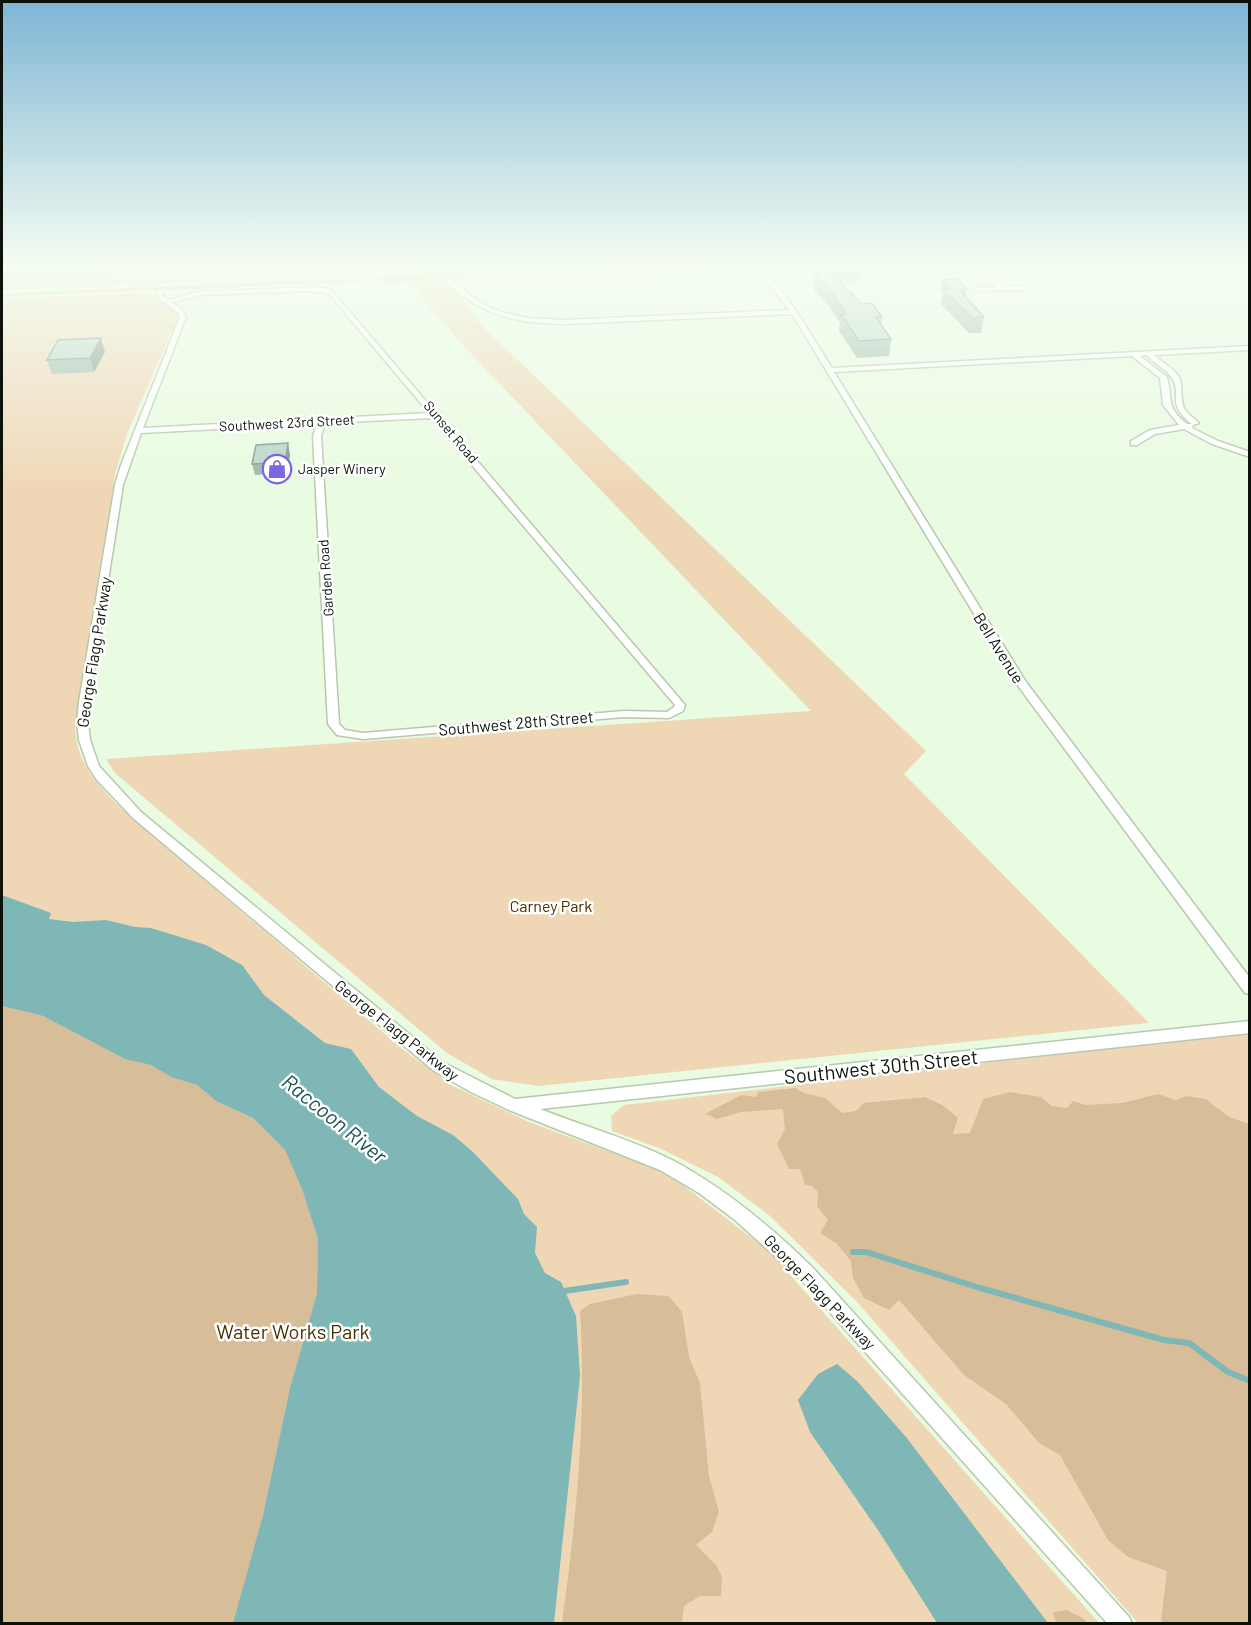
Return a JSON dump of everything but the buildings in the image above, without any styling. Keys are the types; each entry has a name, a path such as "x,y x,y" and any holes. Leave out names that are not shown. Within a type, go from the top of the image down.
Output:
{"street":[{"name":"George Flagg Parkway","path":"176,339 138,431 119,485 81,729 89,762 105,783 137,815 439,1067 472,1088 512,1106 664,1165 740,1213 766,1234 807,1274 1122,1623"},
{"name":"Sunset Road","path":"370,339 676,700"},
{"name":"Bell Avenue","path":"811,339 1021,683 1250,989"},
{"path":"830,370 1250,348"},
{"path":"1133,354 1163,377 1168,407 1187,426 1215,442 1250,453"},
{"path":"1149,354 1173,374 1177,381 1178,404 1185,415 1197,425 1250,453"},
{"path":"1165,388 1178,389"},
{"name":"Southwest 23rd Street","path":"138,431 436,415"},
{"name":"Garden Road","path":"322,422 317,436 334,724 341,733"},
{"path":"1134,443 1153,432 1197,425"},
{"name":"Southwest 28th Street","path":"341,733 363,736 624,714 669,715 679,709 680,705 676,700"},
{"name":"Southwest 30th Street","path":"512,1106 1250,1028"}],"green space":[{"name":"Water Works Park","path":"2,339 168,339 127,434 115,474 102,575 75,729 80,753 97,783 122,809 401,1048 451,1085 529,1122 667,1173 769,1251 1099,1623 2,1623"},
{"name":"Carney Park","path":"457,339 495,339 926,751 904,774 1149,1023 539,1086 492,1079 447,1053 115,773 106,759 811,711"},
{"path":"2,1006 43,1016 125,1059 151,1065 171,1077 197,1085 216,1101 253,1118 285,1150 302,1189 318,1239 317,1293 290,1388 263,1515 233,1623 2,1624"},
{"path":"1249,1032 1249,1623 1138,1623 857,1302 770,1216 718,1177 659,1148 612,1131 611,1116 624,1105"},
{"path":"795,1088 804,1093 825,1098 842,1113 856,1111 864,1103 925,1097 944,1106 958,1118 953,1134 970,1133 983,1099 1010,1092 1041,1097 1052,1106 1067,1108 1073,1101 1085,1105 1122,1103 1158,1094 1176,1100 1186,1096 1206,1099 1229,1117 1249,1124 1249,1623 1163,1623 1161,1620 1167,1571 1128,1557 1108,1540 1060,1455 1039,1443 1006,1404 964,1375 899,1300 889,1310 864,1298 853,1278 851,1261 836,1243 820,1233 828,1220 817,1206 818,1192 812,1186 805,1185 800,1169 789,1169 777,1144 785,1129 783,1109 741,1112 717,1119 705,1114 741,1095 756,1097 758,1092"},
{"path":"637,1294 669,1296 682,1312 689,1357 700,1383 709,1476 719,1512 712,1532 696,1545 716,1565 722,1576 721,1596 700,1596 684,1606 682,1622 687,1623 562,1623 579,1467 582,1389 580,1311 590,1304"},
{"path":"1067,1610 1087,1623 1056,1623 1053,1612"}],"water":[{"name":"Raccoon River","path":"2,895 51,913 49,919 73,922 106,920 135,927 151,928 206,945 242,965 264,995 325,1043 351,1049 379,1087 417,1116 453,1135 473,1152 518,1199 524,1214 537,1227 535,1253 545,1273 561,1282 576,1316 580,1376 554,1623 233,1623 263,1515 290,1388 317,1293 318,1239 302,1189 285,1150 253,1118 216,1101 197,1085 171,1077 151,1065 125,1059 43,1016 2,1006"},
{"path":"837,1364 857,1381 906,1437 1048,1623 937,1623 880,1533 810,1432 798,1400 818,1374"}],"waterway":[{"path":"853,1252 866,1252 980,1288 1164,1340 1189,1343 1228,1372 1250,1381"},
{"path":"564,1291 626,1282"}],"place":[{"name":"Jasper Winery","path":"277,469"}]}
